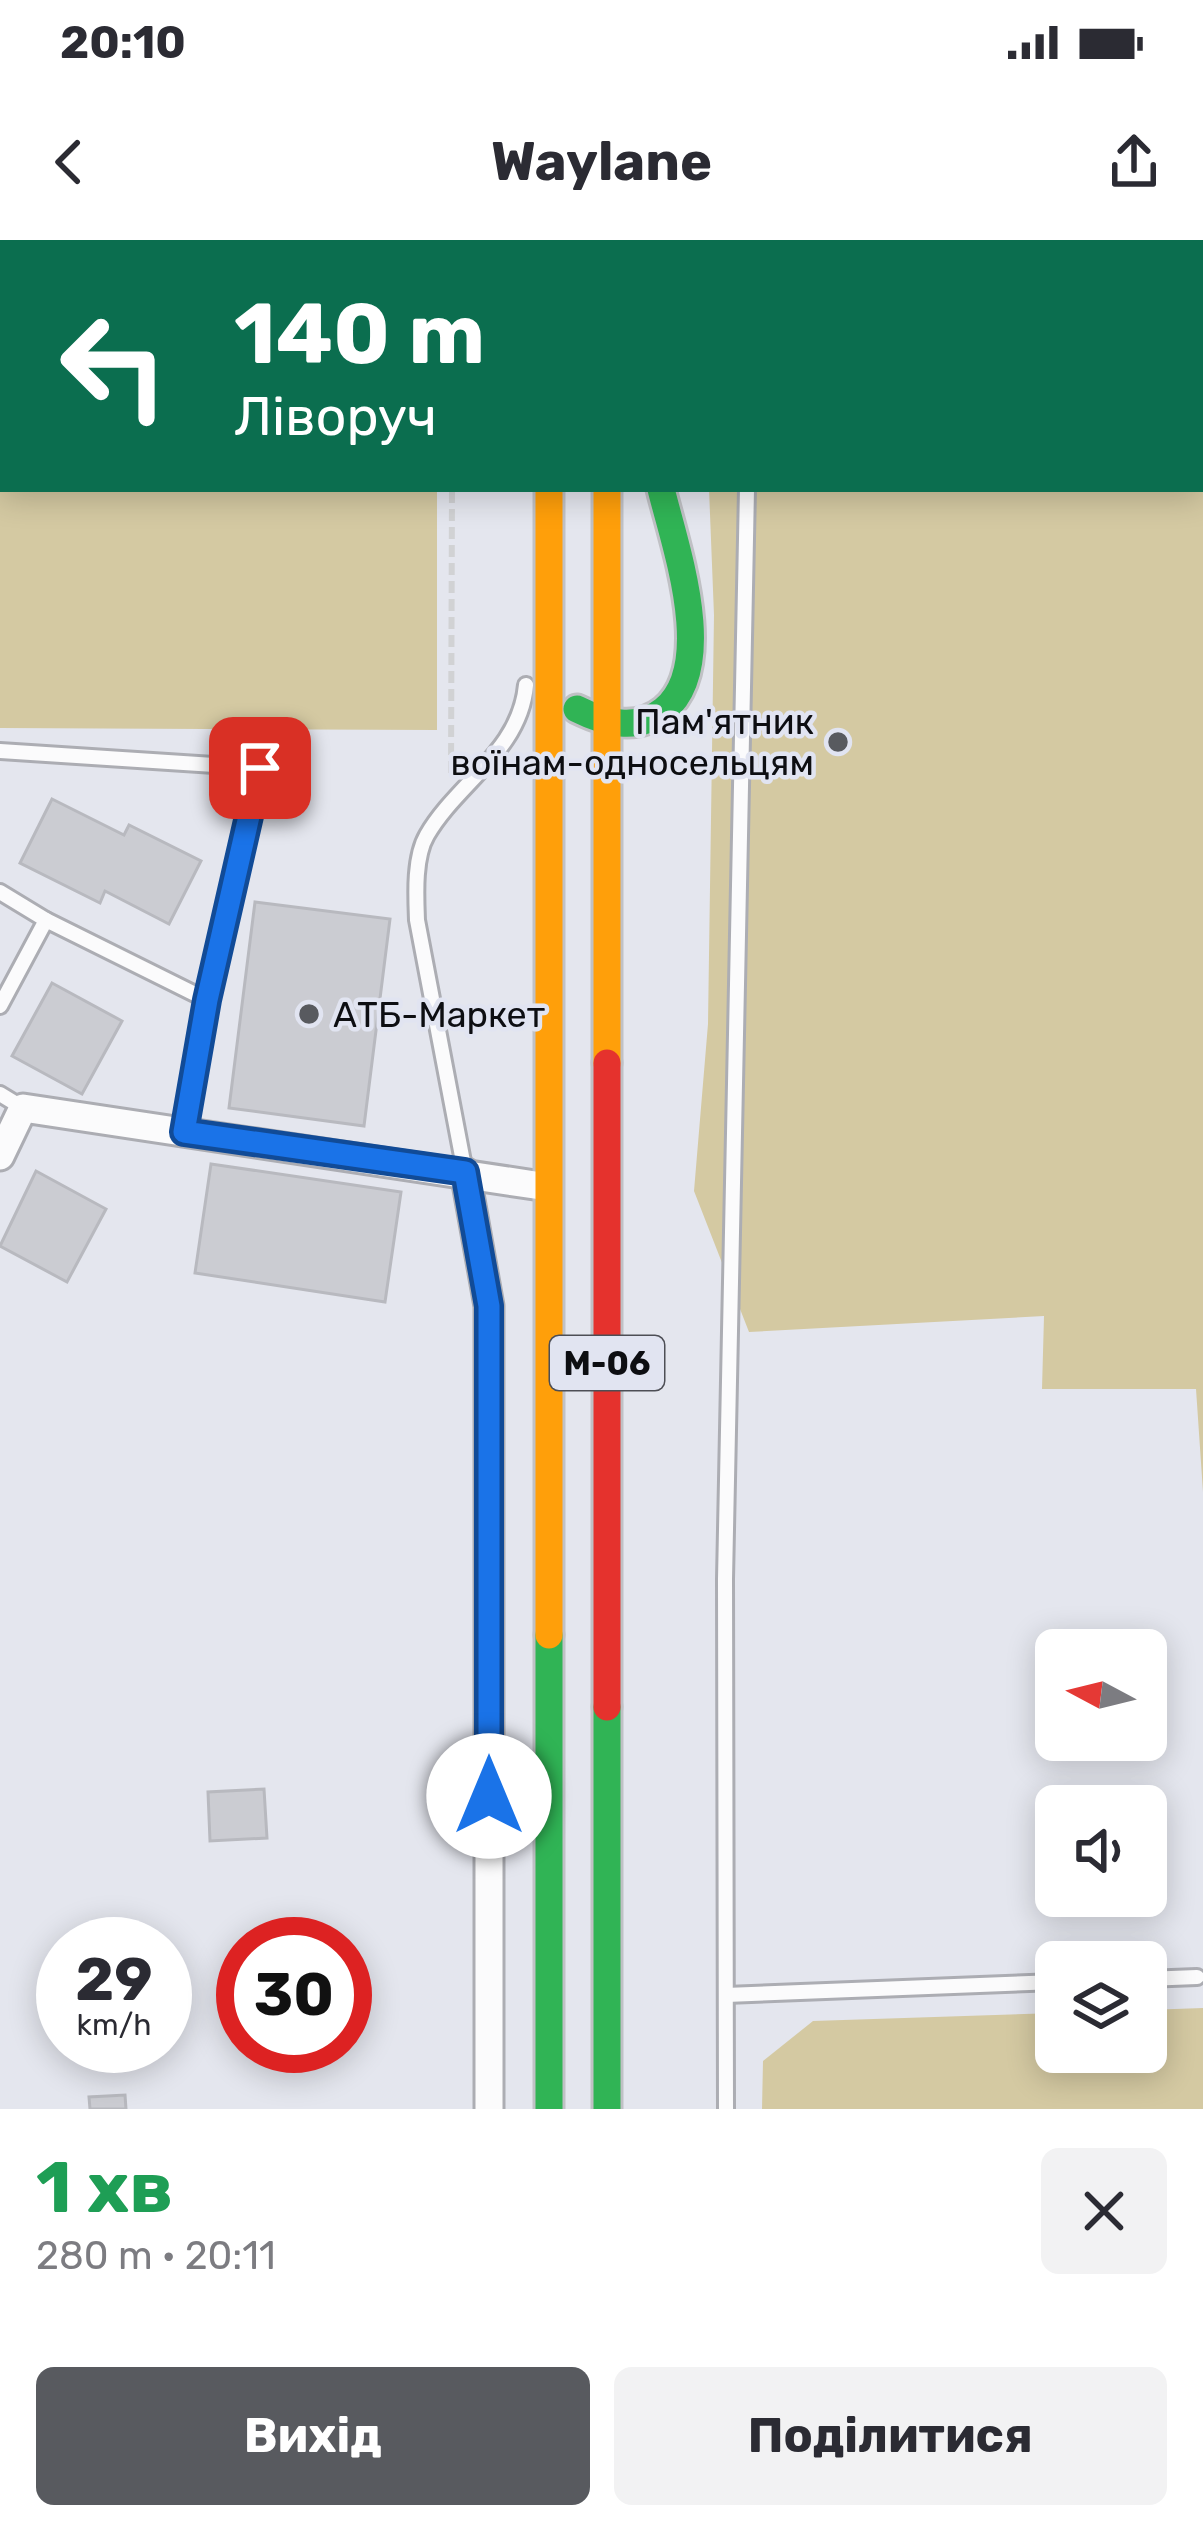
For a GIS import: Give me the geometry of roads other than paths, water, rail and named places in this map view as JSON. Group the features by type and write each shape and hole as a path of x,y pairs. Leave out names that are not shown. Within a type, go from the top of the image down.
{"highway":[{"name":"М-06","path":"546,492 540,635 548,1187 549,2109"},
{"name":"М-06","path":"607,492 607,2109"},
{"path":"540,635 560,688 576,709 608,725 633,726 669,710 689,682 691,629 662,492"}],"street":[{"path":"0,1156 12,1101 548,1187"},
{"path":"465,1172 489,1306 489,2109"}],"lane":[{"path":"726,2109 726,1555 747,492"},
{"path":"465,1172 417,920 425,837 509,734 525,695 527,672"},
{"path":"0,752 260,768 207,1000 184,1132"},
{"path":"0,892 207,1000"},
{"path":"0,1006 46,920"},
{"path":"1167,1977 1197,1976"},
{"path":"726,1995 1035,1983"}],"place":[{"name":"Пам'ятник воїнам-односельцям","path":"838,742"},
{"name":"АТБ-Маркет","path":"309,1014"}]}
